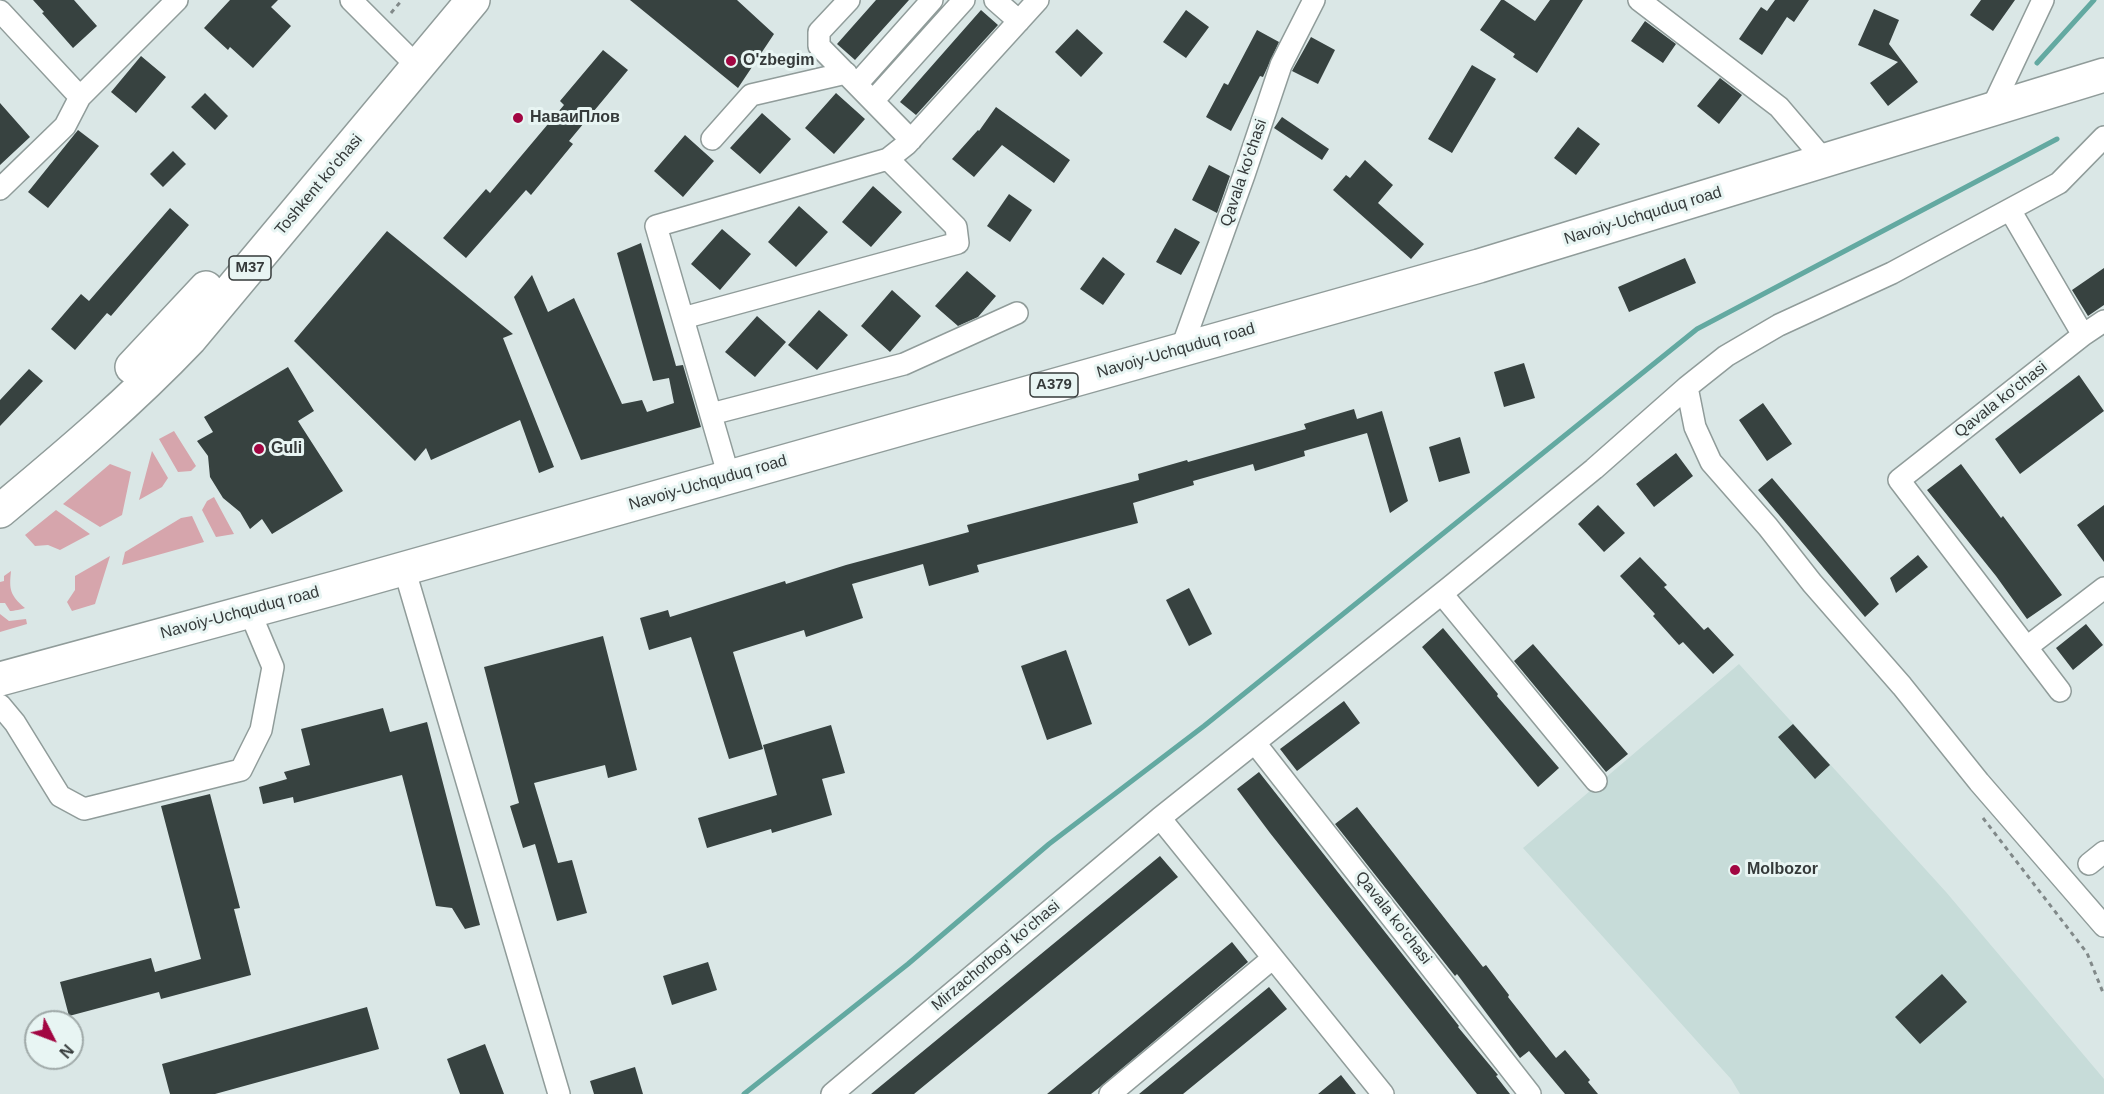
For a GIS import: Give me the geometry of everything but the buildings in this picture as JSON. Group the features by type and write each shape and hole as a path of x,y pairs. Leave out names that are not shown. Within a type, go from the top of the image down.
{"highway":[{"name":"Toshkent ko'chasi","path":"0,511 150,382 190,339 411,60 448,0"},
{"name":"Toshkent ko'chasi","path":"0,484 96,402 138,361 411,60 473,0"},
{"name":"Navoiy-Uchquduq road","path":"0,679 1479,266 1991,110 2102,79"}],"street":[{"path":"0,189 65,126 80,97 177,0"},
{"path":"351,0 411,60"},
{"path":"849,0 819,32 819,46 911,140"},
{"path":"712,139 751,95 851,79 932,0"},
{"path":"873,101 964,0"},
{"path":"995,0 1019,21"},
{"path":"729,477 656,226 888,159 911,140 1038,0"},
{"name":"Qavala ko'chasi","path":"1181,350 1281,65 1314,0"},
{"path":"1639,0 1779,107 1825,161"},
{"path":"1991,110 2043,0"},
{"path":"0,11 80,97"},
{"name":"Mirzachorbog' ko'chasi","path":"832,1094 1160,818 1442,594 1594,469 1687,387 1726,356 1779,325 1892,273 2059,183 2104,137"},
{"path":"683,318 958,243 956,227 888,159"},
{"path":"2010,210 2083,335"},
{"path":"711,414 904,364 1017,313"},
{"name":"Qavala ko'chasi","path":"2027,647 1899,480 2083,335 2104,321"},
{"path":"1687,387 1695,427 1711,462 1902,686 1986,790 2104,926"},
{"path":"404,568 559,1094"},
{"path":"2061,691 2027,647 2104,588"},
{"path":"1442,594 1596,781"},
{"path":"0,705 15,723 60,796 84,809 240,770 261,730 273,667 249,610"},
{"name":"Qavala ko'chasi","path":"1256,743 1530,1094"},
{"path":"1160,818 1383,1094"},
{"path":"1110,1094 1273,958"}],"path":[{"path":"1978,812 2087,953 2104,995"}],"shaded area":[{"path":"174,431 196,466 191,471 178,472 159,439"},
{"path":"152,451 168,478 162,487 139,500"},
{"path":"110,464 131,472 122,515 100,527 63,504"},
{"path":"214,497 234,534 216,537 202,510 207,501"},
{"path":"56,510 90,534 60,550 48,545 35,546 25,535"},
{"path":"192,516 204,542 122,565 125,552 181,518"},
{"path":"110,556 95,604 72,611 67,602 75,590 75,576"},
{"path":"11,571 12,592 25,608 10,611 5,603 0,603 0,582 4,581 4,576"},
{"path":"0,614 9,621 26,619 27,624 0,632"},
{"name":"Molbozor","path":"1739,664 1946,892 2104,1079 2104,1094 1740,1094 1731,1079 1523,848"}],"waterway":[{"path":"2037,63 2094,0"},
{"path":"744,1094 908,964 1049,844 1204,726 1697,329 2057,139"}],"place":[{"name":"O'zbegim","path":"731,61"},
{"name":"НаваиПлов","path":"518,118"},
{"name":"Guli","path":"259,449"},
{"name":"Molbozor","path":"1735,870"}]}
